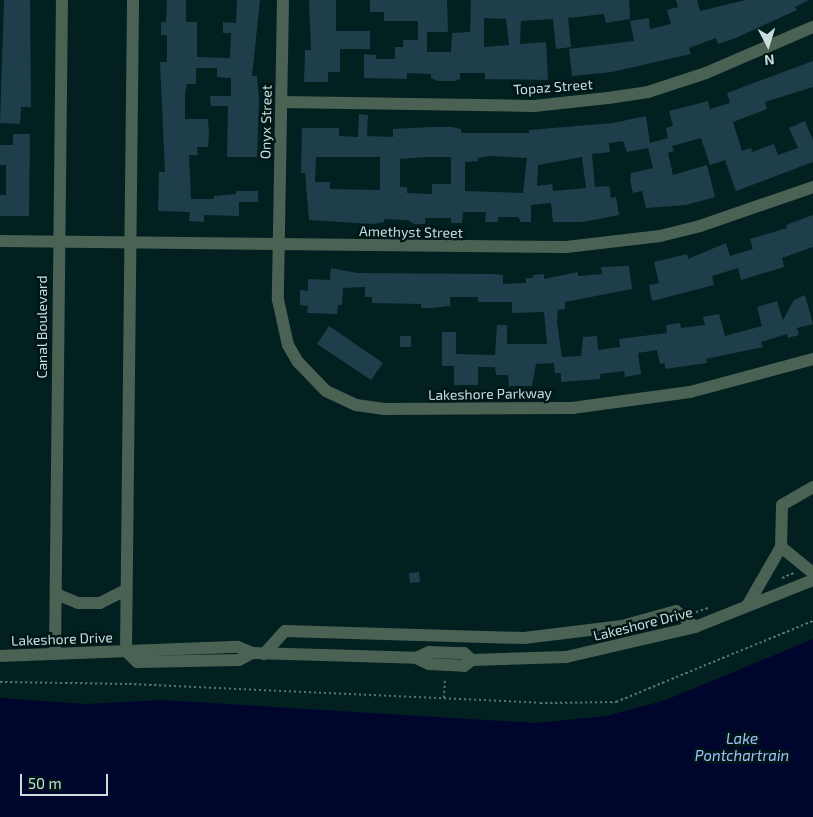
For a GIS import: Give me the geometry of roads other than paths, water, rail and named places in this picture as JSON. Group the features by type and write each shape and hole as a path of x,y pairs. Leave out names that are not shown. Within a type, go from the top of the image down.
{"street":[{"name":"Canal Boulevard","path":"55,654 62,0"},
{"path":"126,651 133,0"},
{"name":"Onyx Street","path":"279,245 283,0"},
{"name":"Topaz Street","path":"282,102 534,106 608,98 648,92 706,73 813,27"},
{"name":"Amethyst Street","path":"0,241 514,249 605,244 700,226 813,187"},
{"name":"Lakeshore Parkway","path":"279,245 278,300 288,345 310,377 326,391 356,405 410,410 572,408 690,392 813,359"},
{"path":"746,606 781,547 782,505 813,487"},
{"path":"781,547 813,573"},
{"name":"Lakeshore Drive","path":"0,656 238,647 258,653 416,658 429,652 464,653 472,660 566,657 695,626 813,580"},
{"path":"56,594 78,603 100,603 126,590"},
{"path":"258,653 284,632 524,638 604,629 676,611 695,626"}],"water":[{"name":"Lake Pontchartrain","path":"813,639 813,817 0,817 0,698 85,704 161,700 536,723 606,716 666,700"}]}
